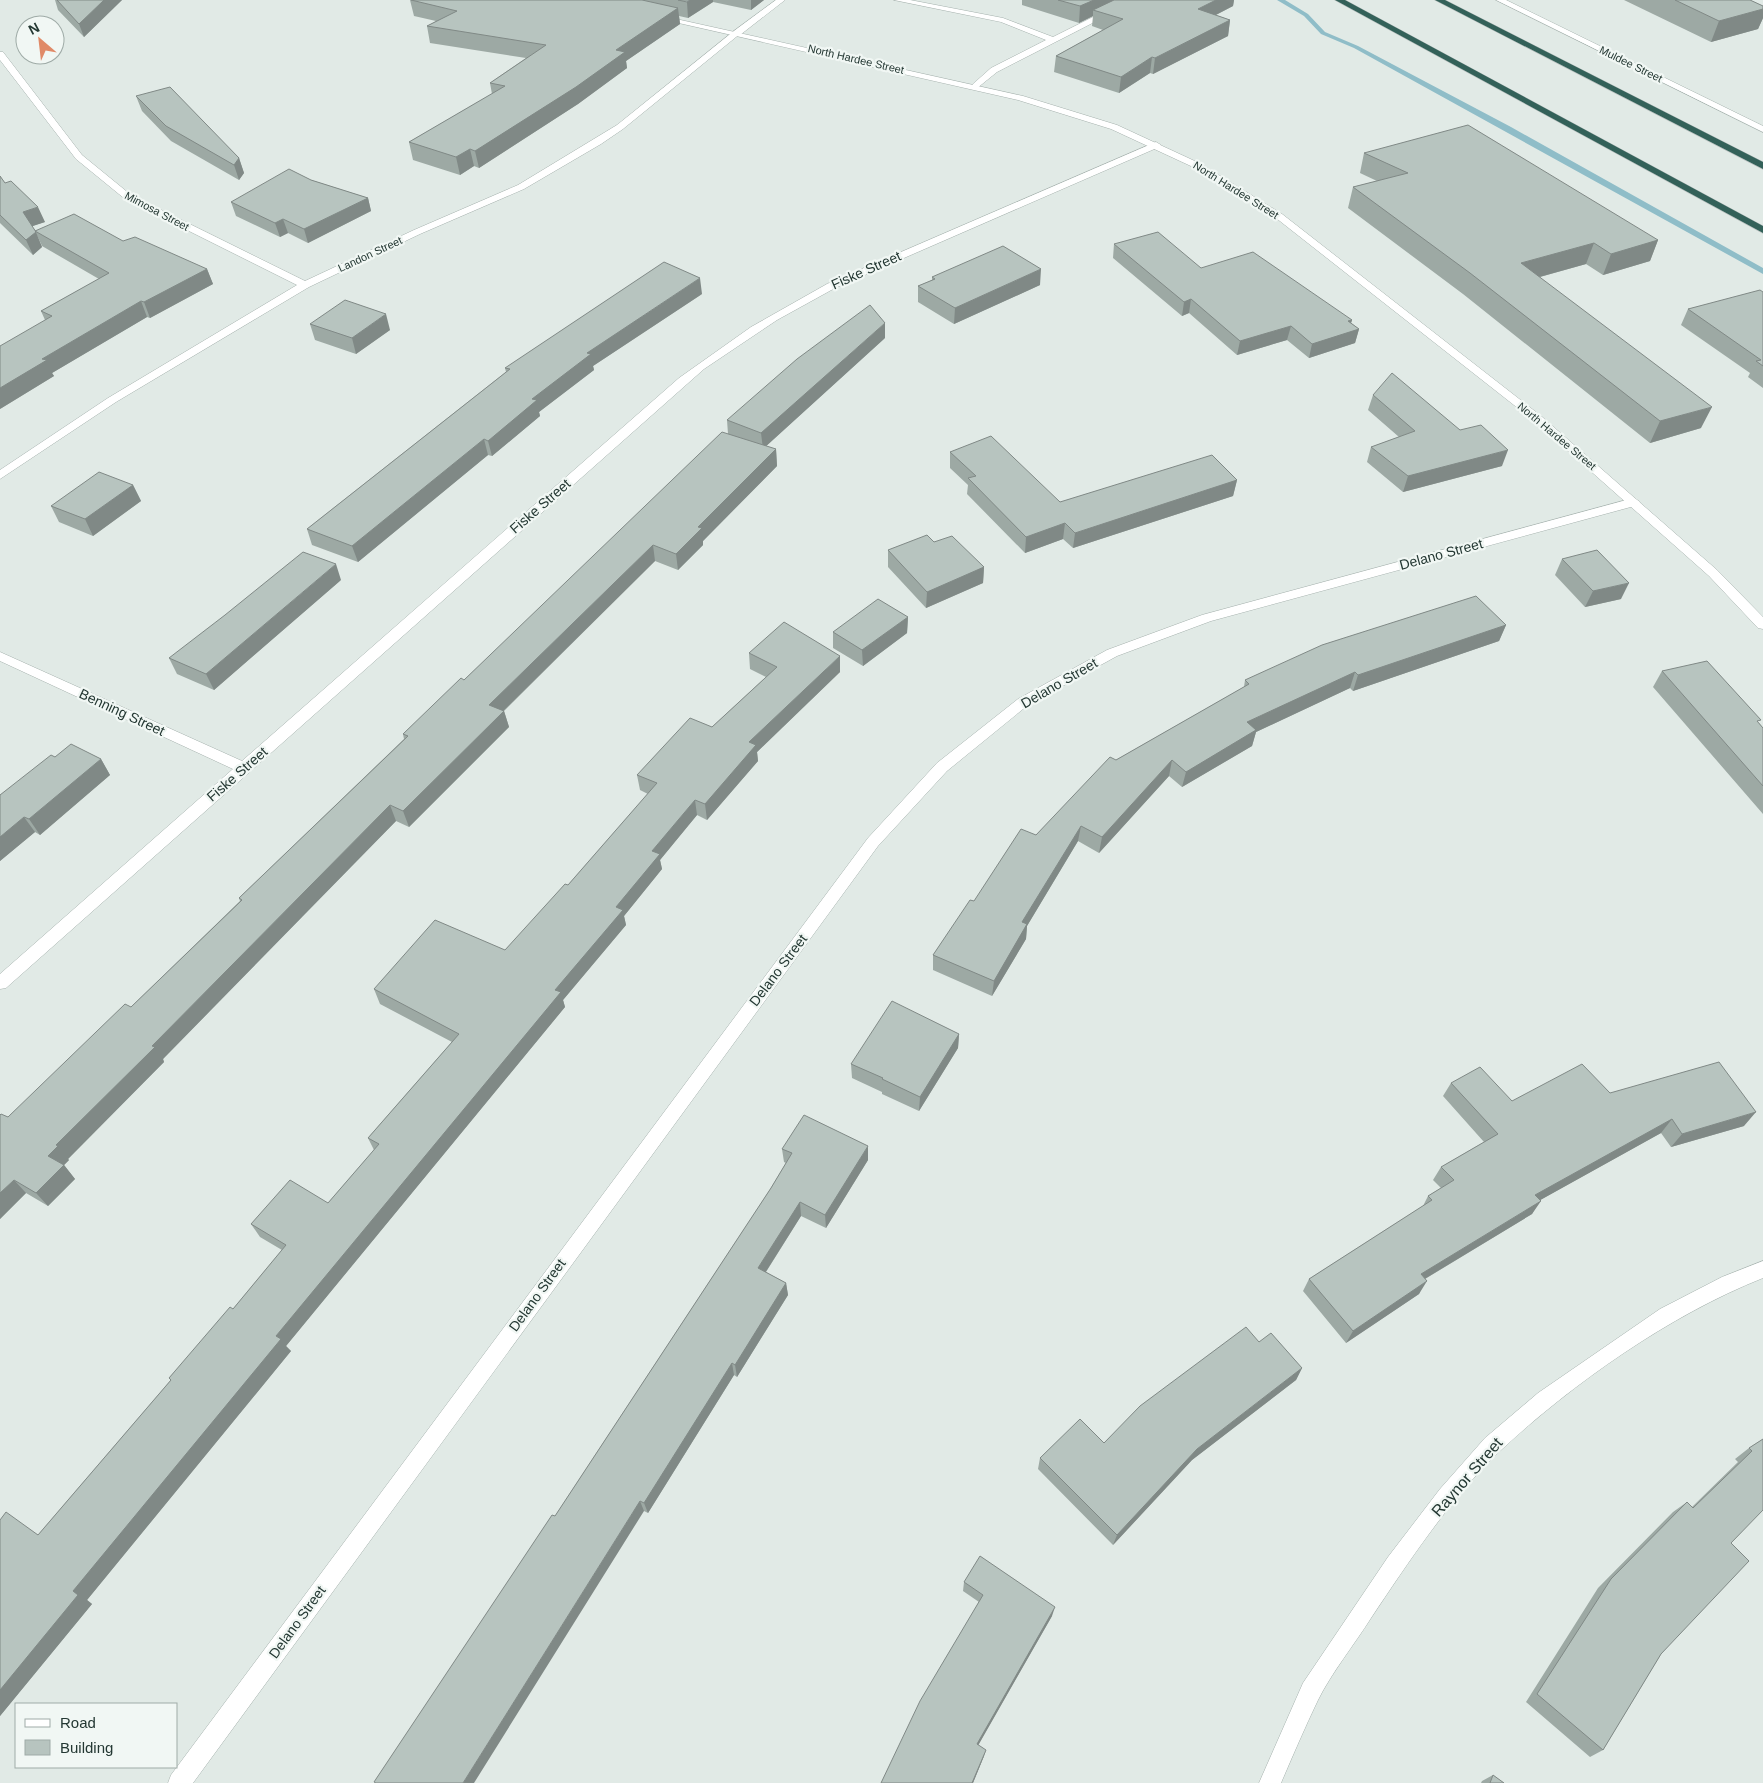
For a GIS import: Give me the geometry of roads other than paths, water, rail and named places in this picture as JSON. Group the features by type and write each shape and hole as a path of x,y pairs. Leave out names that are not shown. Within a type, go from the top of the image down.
{"highway":[{"path":"1339,0 1763,230"},
{"path":"1439,0 1763,166"}],"street":[{"name":"Landon Street","path":"0,475 112,400 305,285 400,240 513,191 581,152 620,127 781,0"},
{"path":"898,0 1003,20 1053,40"},
{"name":"Muldee Street","path":"1500,0 1761,127"},
{"path":"976,86 994,70 1120,8"},
{"name":"North Hardee Street","path":"651,14 976,86 1085,118 1156,145 1196,165 1259,202 1300,232 1537,418 1713,573 1763,625"},
{"name":"Mimosa Street","path":"0,54 79,157 104,179 128,197 305,285"},
{"name":"Fiske Street","path":"0,983 682,380 734,341 787,308 831,286 1156,145"},
{"name":"Delano Street","path":"179,1783 873,842 942,767 1023,702 1112,652 1207,618 1634,502"},
{"name":"Benning Street","path":"0,656 244,768"},
{"name":"Raynor Street","path":"1270,1783 1311,1691 1395,1564 1447,1496 1492,1445 1545,1400 1608,1354 1667,1315 1728,1283 1763,1269"}],"waterway":[{"path":"1280,0 1306,15 1323,33 1356,47 1508,129 1763,271"}]}
